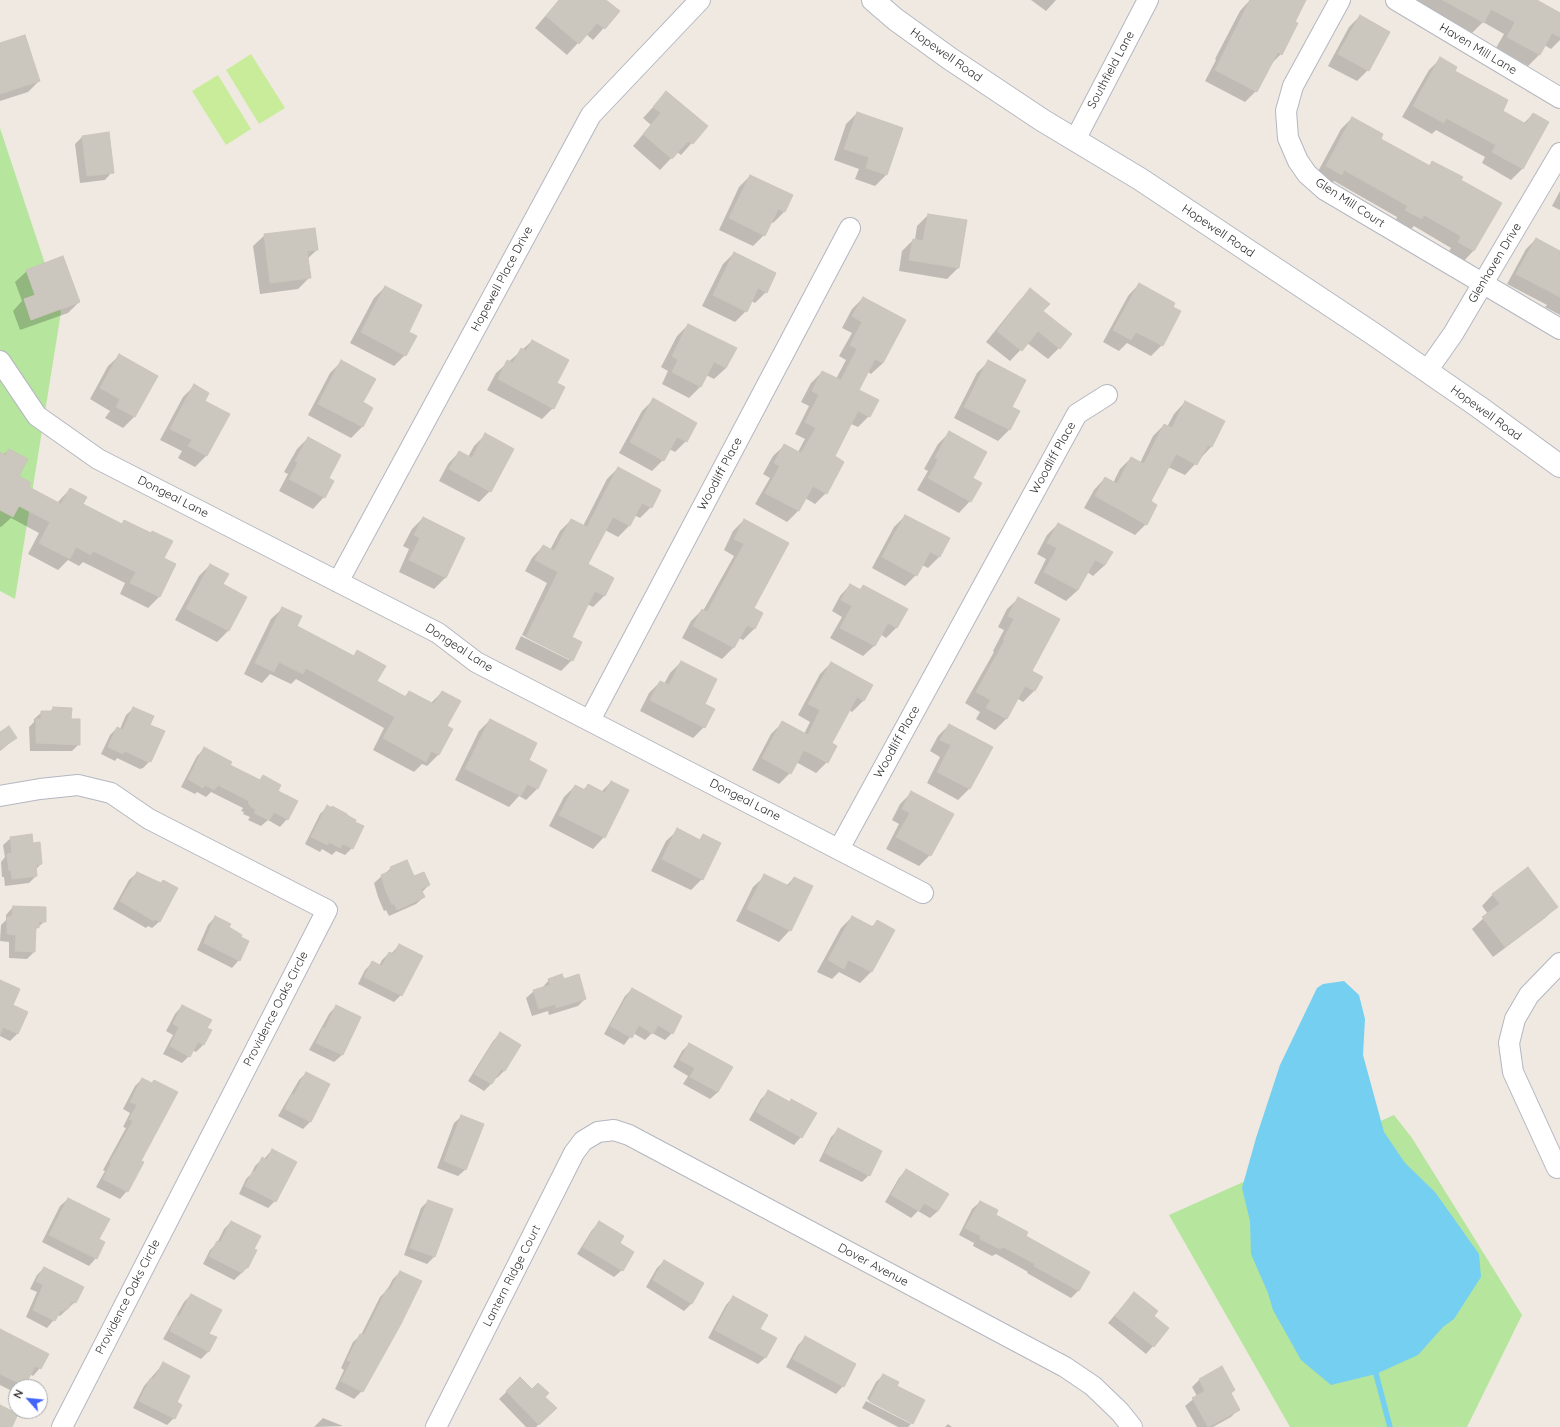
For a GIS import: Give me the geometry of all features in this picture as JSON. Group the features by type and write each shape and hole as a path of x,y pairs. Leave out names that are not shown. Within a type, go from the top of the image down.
{"street":[{"name":"Hopewell Place Drive","path":"338,582 591,115 700,0"},
{"name":"Hopewell Road","path":"873,0 895,19 949,58 1042,120 1140,179 1372,333 1479,407 1560,466"},
{"name":"Southfield Lane","path":"1075,140 1148,0"},
{"name":"Glen Mill Court","path":"1340,0 1293,86 1286,111 1288,138 1298,161 1307,174 1325,190 1560,329"},
{"name":"Haven Mill Lane","path":"1396,0 1560,98"},
{"name":"Glenhaven Drive","path":"1427,371 1452,334 1560,153"},
{"name":"Woodliff Place","path":"590,720 850,228"},
{"name":"Dongeal Lane","path":"0,361 37,416 98,459 438,633 476,662 923,893"},
{"name":"Woodliff Place","path":"839,849 1077,414 1107,395"},
{"name":"Providence Oaks Circle","path":"0,796 40,789 78,785 111,793 149,819 327,910 62,1427"},
{"path":"1557,1168 1513,1072 1509,1043 1515,1019 1529,995 1560,963"},
{"name":"Dover Avenue","path":"598,1132 614,1130 629,1135 1065,1367 1093,1386 1120,1412 1132,1427"},
{"name":"Lantern Ridge Court","path":"436,1427 574,1153 583,1141 598,1132"}],"green space":[{"path":"251,54 285,108 259,124 226,70"},
{"path":"218,75 251,129 226,145 192,91"},
{"path":"0,128 61,312 15,599 0,591"},
{"path":"1394,1115 1412,1138 1522,1315 1467,1427 1290,1427 1169,1215"}],"water":[{"path":"1344,981 1359,995 1365,1019 1363,1055 1384,1132 1405,1163 1435,1192 1479,1254 1481,1277 1454,1319 1443,1327 1418,1355 1376,1374 1331,1385 1301,1360 1273,1310 1268,1293 1251,1254 1250,1221 1242,1188 1256,1138 1280,1065 1317,988 1323,984"}],"building":[{"path":"559,0 606,0 620,11 605,29 597,23 579,44 546,16"},
{"path":"1250,0 1306,0 1295,22 1298,23 1282,55 1278,52 1257,92 1215,70"},
{"path":"1443,0 1537,0 1560,13 1560,37 1552,33 1540,55 1507,37 1515,22 1491,9 1484,23"},
{"path":"1360,15 1390,32 1369,71 1338,54"},
{"path":"25,35 40,81 0,94 0,43"},
{"path":"1440,57 1457,67 1455,71 1508,100 1503,111 1526,124 1533,113 1549,122 1523,169 1492,152 1496,145 1446,118 1444,123 1413,106"},
{"path":"666,91 708,126 693,144 688,141 672,159 643,134 661,113 653,107"},
{"path":"857,112 903,128 887,175 866,168 869,157 844,149"},
{"path":"1352,117 1383,134 1381,139 1430,166 1432,161 1463,177 1461,180 1502,203 1474,251 1458,242 1461,236 1424,215 1422,219 1405,210 1408,206 1344,170 1342,175 1326,166"},
{"path":"109,132 114,173 87,176 82,136"},
{"path":"750,175 793,195 785,212 778,209 765,236 729,218"},
{"path":"928,214 967,220 959,268 909,260 913,239 923,241"},
{"path":"315,228 318,250 307,251 311,278 270,283 264,234"},
{"path":"1536,238 1560,251 1560,297 1516,274"},
{"path":"734,252 776,273 767,293 758,288 747,312 713,295"},
{"path":"63,256 80,302 31,320 24,299 35,295 26,270"},
{"path":"1139,283 1175,303 1173,307 1181,311 1163,346 1136,332 1131,340 1113,330"},
{"path":"385,286 422,305 409,332 417,336 406,356 361,332"},
{"path":"1030,288 1050,304 1043,311 1072,334 1060,349 1038,331 1022,351 997,331"},
{"path":"863,297 906,320 883,363 875,359 859,390 879,400 870,417 858,411 835,456 844,462 827,494 813,486 799,511 765,493 780,466 774,463 784,444 801,453 816,428 805,422 819,395 812,391 822,371 841,380 857,349 850,345 862,322 852,316"},
{"path":"688,324 737,348 726,368 714,362 701,387 672,372 678,360 672,356"},
{"path":"532,340 569,360 557,383 565,387 554,409 498,379 507,360 513,363 521,348 526,351"},
{"path":"119,354 158,376 135,417 116,407 120,399 100,388"},
{"path":"341,360 376,379 363,402 373,408 363,427 318,404"},
{"path":"988,360 1026,380 1012,407 1020,411 1010,430 964,407"},
{"path":"194,384 209,393 205,401 230,414 207,456 188,446 192,440 170,429"},
{"path":"653,398 697,423 687,442 677,437 664,461 630,442"},
{"path":"1185,401 1225,421 1212,447 1208,445 1197,465 1176,454 1151,501 1157,505 1147,525 1095,496 1105,477 1117,484 1131,457 1144,464 1164,424 1172,428"},
{"path":"949,431 987,452 973,478 982,483 971,502 928,478 938,460 935,458"},
{"path":"485,433 514,449 491,492 449,469 459,451 472,458"},
{"path":"308,437 341,455 329,478 334,481 325,498 289,479 298,463 295,461"},
{"path":"9,449 28,459 19,476 31,483 29,487 61,504 70,488 87,497 83,504 122,524 124,520 151,533 152,531 173,541 164,558 176,564 160,597 130,583 136,572 93,551 91,555 76,547 70,559 39,543 50,522 19,506 13,517 0,510 0,452 5,455"},
{"path":"618,467 661,490 652,508 642,503 630,526 613,517 588,564 614,578 605,596 595,591 572,637 582,642 573,661 526,637 558,572 535,560 543,545 554,551 571,519 587,527"},
{"path":"905,515 950,538 940,557 930,552 917,576 882,557"},
{"path":"423,517 465,538 446,578 409,560 420,538 414,535"},
{"path":"744,519 789,543 754,608 763,613 755,629 747,625 734,648 693,626 702,609 707,612 744,544 734,539"},
{"path":"1058,523 1113,552 1105,565 1095,560 1078,590 1044,572 1057,548 1047,543"},
{"path":"210,564 229,574 223,584 247,597 229,631 186,609"},
{"path":"850,584 861,590 863,585 908,609 897,628 888,623 875,646 840,628 852,606 841,600"},
{"path":"1018,597 1060,619 1032,671 1043,677 1035,691 1025,686 1007,719 986,708 991,700 976,692 1005,640 1003,640 1014,619 1008,616"},
{"path":"282,607 302,616 297,626 354,656 357,650 386,666 377,681 406,697 409,691 434,704 442,691 461,701 447,726 453,729 439,755 431,751 426,762 383,738 395,717 306,668 303,674 279,662 274,672 255,663"},
{"path":"681,661 717,679 705,704 715,709 705,728 650,700 660,681 669,685"},
{"path":"831,662 873,685 864,701 857,697 832,743 837,746 828,763 804,750 791,774 762,758 782,721 808,735 820,710 808,704"},
{"path":"53,707 72,708 71,719 80,719 80,745 36,743 36,719 41,719 41,711 53,711"},
{"path":"133,707 154,716 150,725 165,731 151,762 125,751 123,754 108,747 117,727 123,730"},
{"path":"490,719 537,743 529,760 547,770 538,789 527,784 521,796 465,769"},
{"path":"949,724 993,747 970,789 937,772 951,745 940,740"},
{"path":"9,726 17,738 0,749 0,732"},
{"path":"204,747 232,762 230,765 260,780 263,775 281,785 278,791 298,801 288,820 274,812 268,820 254,813 256,810 250,806 248,803 249,801 218,785 214,790 205,785 203,788 188,779"},
{"path":"611,781 629,790 605,838 559,815 575,785 585,790 588,784 605,793"},
{"path":"911,791 954,814 931,856 896,837 910,813 902,809"},
{"path":"327,805 347,814 356,820 355,822 364,826 353,849 343,844 340,848 329,842 328,845 311,837"},
{"path":"677,828 700,840 703,834 721,843 703,880 662,859"},
{"path":"32,834 33,843 40,842 42,864 36,865 37,876 12,879 11,870 9,871 7,854 12,853 10,837"},
{"path":"407,860 414,876 424,872 430,885 421,889 425,897 397,910 394,903 392,905 381,875 392,870 390,867"},
{"path":"1528,867 1558,907 1505,947 1482,917 1500,904 1492,894"},
{"path":"137,872 161,883 163,880 178,888 160,922 155,919 154,921 120,901"},
{"path":"764,874 789,886 794,877 813,886 791,931 747,909"},
{"path":"13,906 46,907 46,922 39,922 39,928 36,927 35,952 15,951 16,935 7,934 7,917 12,916"},
{"path":"215,916 231,924 229,927 242,935 241,937 249,941 240,961 204,943"},
{"path":"852,916 873,927 877,920 895,930 872,972 848,960 844,969 828,960"},
{"path":"399,944 423,956 402,996 364,977 372,961 382,966 389,952 394,954"},
{"path":"562,974 564,979 579,974 586,999 556,1008 555,1004 539,1009 533,990 550,985 548,979"},
{"path":"0,980 20,989 13,1005 28,1012 18,1034 3,1027 0,1035"},
{"path":"632,988 682,1016 673,1034 658,1025 653,1034 639,1025 632,1038 610,1026"},
{"path":"182,1005 212,1020 207,1028 212,1030 204,1045 198,1042 190,1057 170,1046 179,1027 173,1024"},
{"path":"336,1005 361,1017 343,1055 316,1043 323,1028 325,1029"},
{"path":"500,1032 521,1045 505,1071 501,1069 492,1084 474,1074"},
{"path":"689,1043 733,1067 718,1092 690,1077 695,1068 680,1060"},
{"path":"306,1072 330,1084 311,1122 285,1109 292,1094 294,1095"},
{"path":"142,1078 152,1083 154,1080 178,1092 141,1161 144,1162 128,1192 103,1179 111,1163 110,1162 133,1121 129,1119 137,1105 130,1102"},
{"path":"768,1090 790,1102 791,1099 817,1113 802,1138 756,1112"},
{"path":"461,1115 484,1124 466,1170 444,1161"},
{"path":"838,1128 882,1151 870,1176 825,1153"},
{"path":"272,1149 297,1162 276,1202 245,1186 253,1171 255,1172 262,1157 267,1160"},
{"path":"906,1169 949,1194 938,1211 924,1203 919,1211 891,1195"},
{"path":"68,1198 110,1219 99,1239 105,1242 97,1259 49,1235"},
{"path":"428,1200 453,1209 435,1257 410,1248"},
{"path":"980,1201 998,1210 996,1215 1028,1232 1026,1236 1090,1272 1079,1291 1034,1266 1035,1264 1003,1247 1000,1249 980,1239 981,1236 965,1228"},
{"path":"231,1221 261,1236 254,1249 257,1250 248,1268 246,1267 242,1273 209,1256 217,1241 220,1243"},
{"path":"599,1221 624,1236 620,1243 634,1252 623,1271 583,1247"},
{"path":"664,1260 704,1283 692,1304 653,1280"},
{"path":"44,1267 84,1287 76,1303 72,1301 68,1309 65,1308 64,1311 61,1310 55,1321 33,1310 43,1285 36,1281"},
{"path":"400,1271 422,1281 401,1324 363,1392 341,1381 351,1362 347,1360 360,1334 364,1335 387,1289 390,1290"},
{"path":"1134,1292 1158,1311 1154,1316 1169,1328 1154,1347 1115,1316"},
{"path":"191,1294 222,1310 209,1334 217,1337 209,1352 170,1331 177,1316 179,1317"},
{"path":"733,1296 768,1315 760,1329 777,1338 766,1358 715,1330"},
{"path":"0,1329 49,1354 41,1369 35,1366 28,1379 10,1379 0,1374"},
{"path":"805,1336 856,1364 844,1387 793,1359"},
{"path":"163,1362 190,1376 177,1402 182,1405 175,1419 139,1401 150,1379 154,1379"},
{"path":"1222,1366 1235,1390 1231,1393 1240,1410 1208,1427 1192,1398 1205,1391 1199,1379"},
{"path":"883,1374 899,1382 897,1386 925,1400 913,1424 869,1401"},
{"path":"520,1377 532,1389 538,1383 549,1393 545,1397 557,1408 539,1425 506,1391"},
{"path":"0,1405 8,1409 8,1419 16,1419 12,1427 0,1427"}],"waterway":[{"path":"1376,1374 1390,1427"}]}
